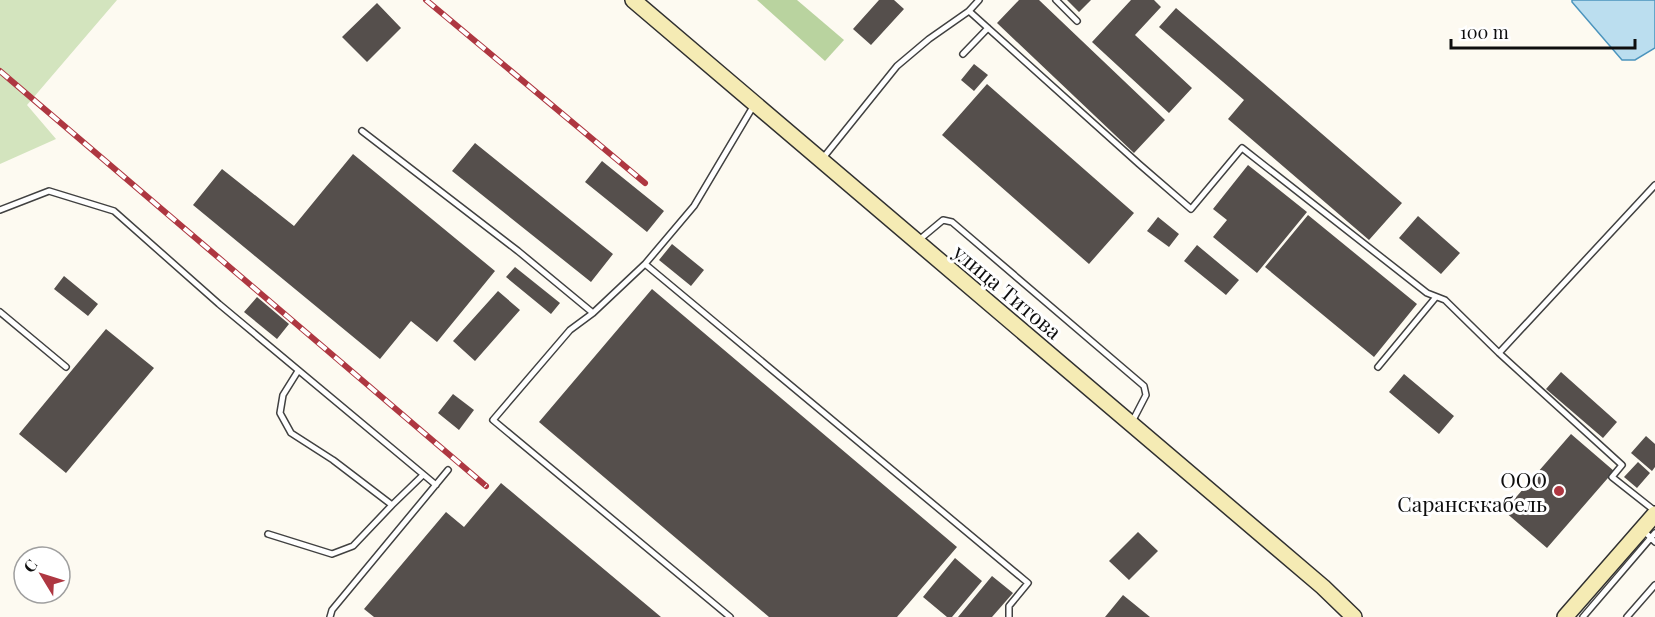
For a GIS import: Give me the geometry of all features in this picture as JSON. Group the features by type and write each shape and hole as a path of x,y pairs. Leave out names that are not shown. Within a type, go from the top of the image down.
{"main road":[{"name":"улица Титова","path":"633,0 1323,587 1354,617"},
{"path":"1565,617 1651,536 1655,512"}],"lane":[{"path":"821,160 897,66 929,39 969,11 979,0"},
{"path":"1056,0 1077,21"},
{"path":"969,11 1191,208 1242,148 1427,293 1445,300 1499,353 1622,465 1612,477 1655,512"},
{"path":"963,54 988,28"},
{"path":"730,617 493,420 570,330 593,313 645,264 694,206 755,103"},
{"path":"362,130 518,251 593,313"},
{"path":"1499,353 1655,185"},
{"path":"0,210 49,190 114,210 219,304 436,485"},
{"path":"918,241 943,220 952,222 1144,386 1146,395 1132,424"},
{"path":"645,264 1028,583 1009,606 1009,617"},
{"path":"1378,367 1436,297"},
{"path":"0,312 66,368"},
{"path":"298,370 283,395 280,413 291,433 333,460 392,505"},
{"path":"330,617 332,610 448,470"},
{"path":"268,534 332,554 353,546 423,475"},
{"path":"1583,617 1651,536"},
{"path":"1627,617 1655,585"}],"green space":[{"path":"0,0 117,0 27,105 56,139 0,164"},
{"path":"757,0 797,0 844,40 825,61"}],"water":[{"path":"1572,0 1655,0 1655,48 1635,60 1622,60"}],"building":[{"path":"879,0 894,0 904,9 871,45 853,29"},
{"path":"1019,0 1039,0 1165,120 1134,153 997,23"},
{"path":"1067,0 1091,0 1079,12"},
{"path":"1131,0 1154,0 1161,7 1135,35 1192,88 1169,113 1092,42"},
{"path":"377,3 401,28 367,62 342,37"},
{"path":"1176,8 1402,203 1369,240 1228,119 1244,100 1159,27"},
{"path":"974,64 988,75 974,91 961,80"},
{"path":"987,84 1134,213 1089,264 942,135"},
{"path":"475,143 613,254 591,282 452,171"},
{"path":"353,154 495,271 437,342 411,321 380,359 193,205 222,169 294,226"},
{"path":"602,161 664,211 647,232 585,182"},
{"path":"1248,165 1307,212 1257,273 1213,237 1227,220 1213,209"},
{"path":"1308,215 1417,304 1374,357 1265,267"},
{"path":"1418,216 1460,253 1441,274 1399,238"},
{"path":"1158,217 1179,234 1169,247 1147,231"},
{"path":"672,244 704,270 691,286 659,260"},
{"path":"1197,245 1239,280 1226,295 1184,261"},
{"path":"515,267 560,303 551,314 506,277"},
{"path":"64,276 98,304 88,316 54,289"},
{"path":"652,289 957,547 897,617 769,617 539,422"},
{"path":"498,291 520,310 475,361 453,341"},
{"path":"257,297 289,324 277,339 244,312"},
{"path":"106,329 154,368 66,473 19,434"},
{"path":"1561,372 1617,422 1603,438 1546,389"},
{"path":"1404,374 1454,416 1439,434 1389,392"},
{"path":"453,394 474,410 459,430 438,413"},
{"name":"ООО Сарансккабель","path":"1571,434 1614,471 1547,548 1504,511"},
{"path":"1646,436 1655,444 1655,467 1652,471 1631,453"},
{"path":"1638,462 1650,473 1637,488 1624,477"},
{"path":"501,483 661,617 374,617 364,609 446,512 464,527"},
{"path":"1138,532 1158,551 1129,580 1109,561"},
{"path":"955,558 982,581 952,617 947,617 923,597"},
{"path":"992,576 1013,593 992,617 958,617"},
{"path":"1123,595 1150,617 1105,617"}],"railway":[{"path":"426,0 645,183"},
{"path":"0,71 486,486"}],"place":[{"name":"ООО Сарансккабель","path":"1559,491"}]}
